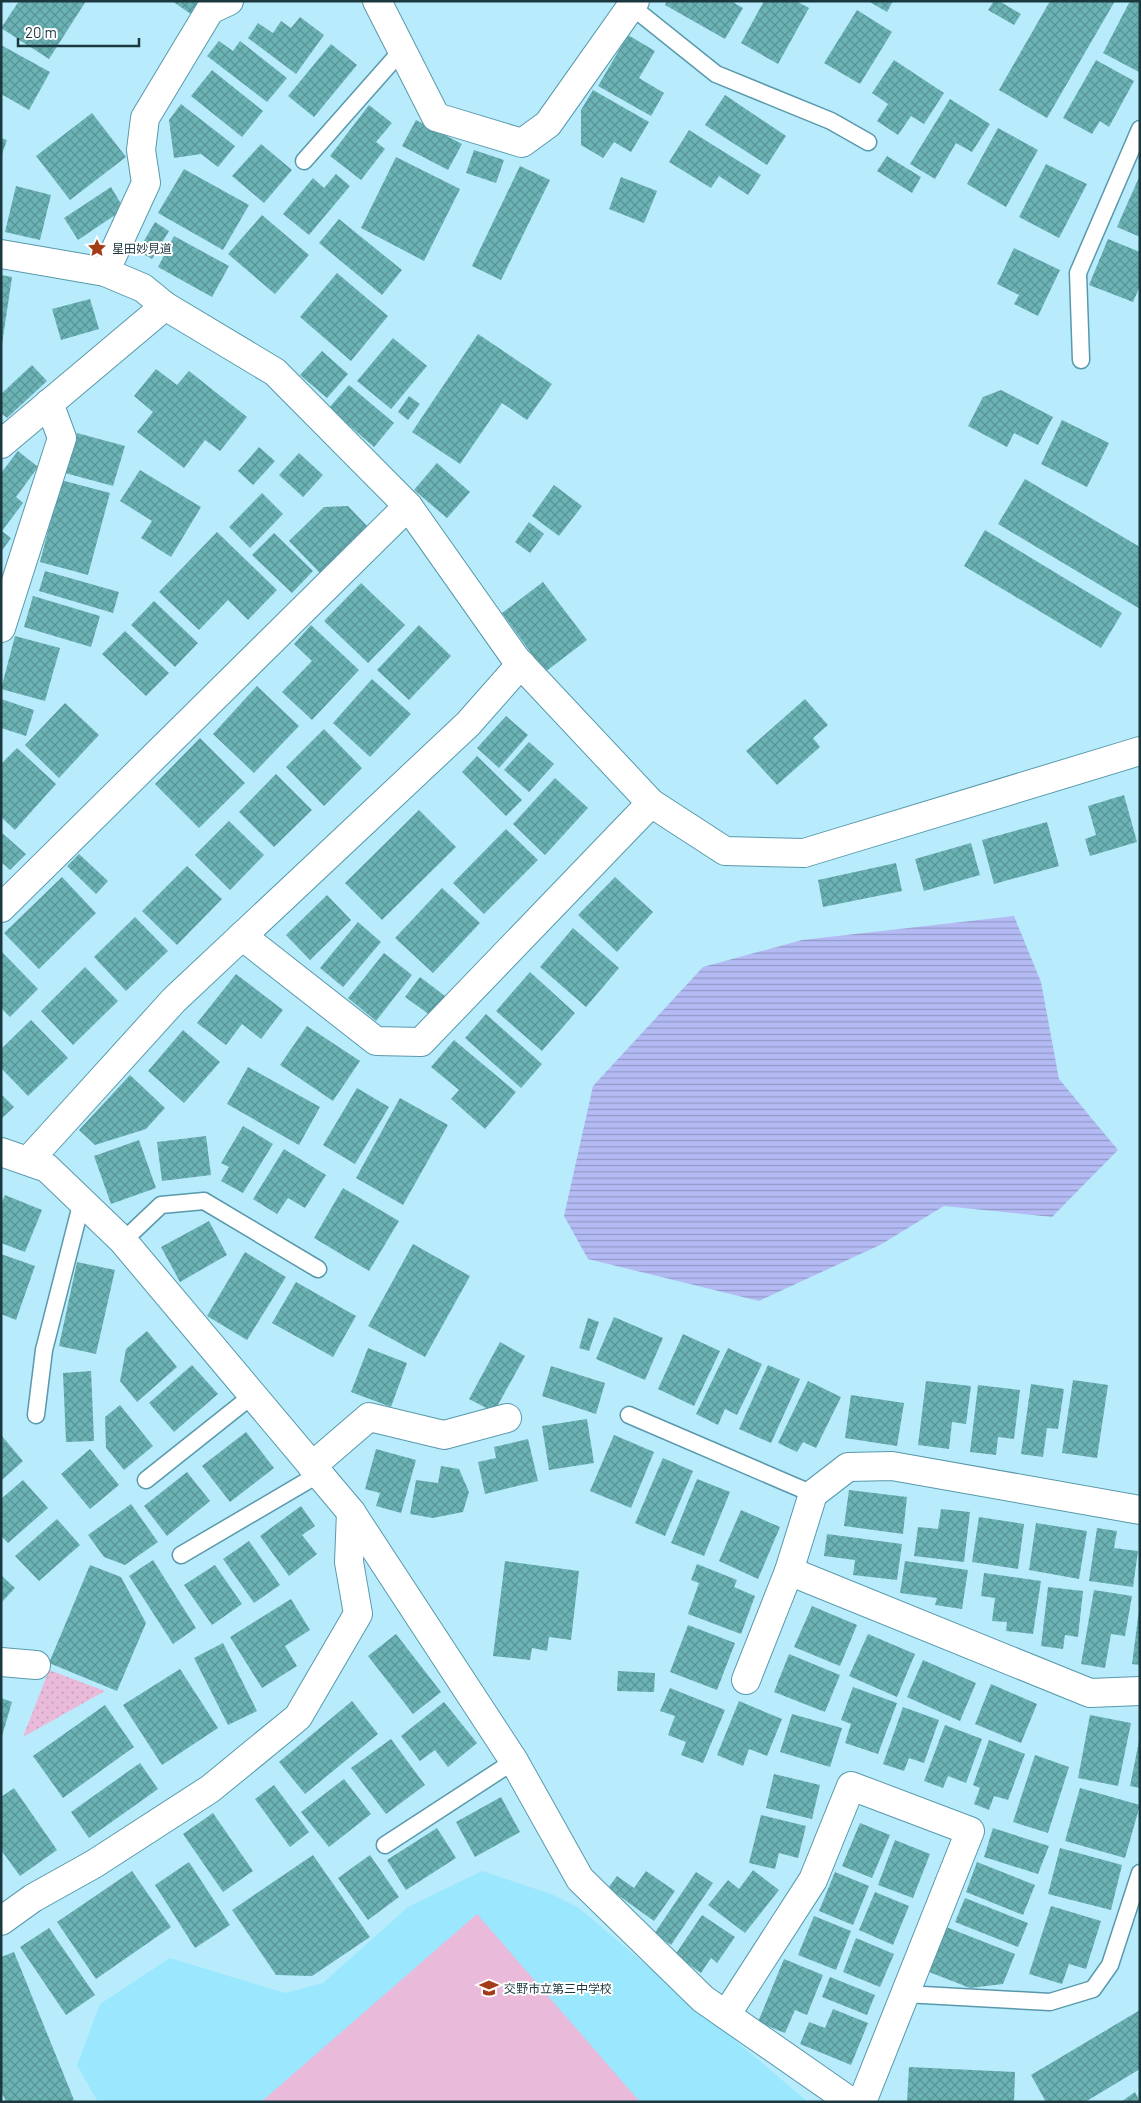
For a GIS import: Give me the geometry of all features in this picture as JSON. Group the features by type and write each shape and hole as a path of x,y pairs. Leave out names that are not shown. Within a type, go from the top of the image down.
{"street":[{"path":"105,272 146,183 141,150 145,118 210,10 229,1"},
{"path":"377,1 436,116 522,143 548,124 633,4"},
{"path":"1,254 105,272 143,288 165,306 275,372 408,506 521,664 651,803 725,851 804,853 1140,751"},
{"path":"1,444 165,306"},
{"path":"1,628 62,438 49,403"},
{"path":"1,908 408,506"},
{"path":"28,1161 174,1000 468,724 521,664"},
{"path":"242,936 376,1041 421,1042 651,803"},
{"path":"1,1152 47,1168 123,1242 351,1512 514,1761 580,1879 703,1999 851,2102"},
{"path":"315,1470 369,1417 444,1436 508,1418"},
{"path":"746,1680 789,1571 813,1494 848,1467 892,1466 1140,1510"},
{"path":"1,1921 34,1898 94,1864 210,1789 298,1717 358,1614 349,1562 351,1512"},
{"path":"789,1571 1090,1693 1140,1691"},
{"path":"1,1662 36,1665"},
{"path":"726,2015 813,1880 850,1786 970,1831 862,2102"}],"lane":[{"path":"633,4 716,74 831,122 868,142"},
{"path":"304,161 402,50"},
{"path":"1082,360 1078,273 1140,129"},
{"path":"36,1415 44,1350 82,1201"},
{"path":"123,1242 161,1206 204,1201 318,1269"},
{"path":"146,1480 253,1395"},
{"path":"629,1415 813,1494"},
{"path":"181,1555 315,1470"},
{"path":"385,1845 514,1761"},
{"path":"905,1994 1050,2002 1094,1989 1110,1965 1140,1873"}],"shaded area":[{"path":"1014,916 1041,982 1059,1079 1118,1150 1052,1217 944,1206 880,1245 759,1301 588,1259 564,1216 593,1086 703,967 802,940"},
{"path":"49,1670 105,1691 23,1737"},
{"name":"交野市立第三中学校","path":"482,1871 551,1894 579,1908 808,2102 98,2102 77,2065 100,2004 170,1958 285,1993 323,1983 408,1907"},
{"path":"477,1914 640,2102 261,2102"}],"building":[{"path":"19,1 86,1 49,59 1,28"},
{"path":"172,1 210,1 198,19"},
{"path":"667,1 731,1 743,8 725,39 665,5"},
{"path":"764,1 796,1 809,8 778,64 741,43"},
{"path":"868,1 893,1 887,12"},
{"path":"994,1 999,1 1021,14 1014,25 988,10"},
{"path":"1050,1 1115,1 1047,118 999,90"},
{"path":"1130,1 1140,1 1139,72 1103,53"},
{"path":"857,10 892,32 860,84 824,63"},
{"path":"300,17 324,35 296,74 248,38 258,23 273,33 281,21 291,28"},
{"path":"628,35 655,51 639,78 664,93 651,116 598,86"},
{"path":"219,41 233,51 240,41 287,78 267,102 207,56"},
{"path":"331,44 357,65 314,117 288,96"},
{"path":"1,45 50,72 29,110 1,94"},
{"path":"894,60 944,93 924,124 911,116 898,135 877,121 888,104 872,93"},
{"path":"1096,60 1134,81 1109,127 1100,121 1092,134 1063,118"},
{"path":"212,70 263,111 242,137 191,96"},
{"path":"593,90 649,122 631,152 614,142 603,158 581,145 581,110"},
{"path":"725,95 786,136 767,165 705,125"},
{"path":"950,99 990,124 972,152 956,143 935,179 910,164"},
{"path":"181,104 235,146 218,167 201,154 174,158 169,120"},
{"path":"369,105 392,123 376,142 385,149 361,180 330,156"},
{"path":"92,113 126,157 70,200 36,156"},
{"path":"416,120 462,144 448,170 402,146"},
{"path":"998,128 1038,150 1006,207 967,184"},
{"path":"689,130 761,175 748,195 719,176 711,188 669,162"},
{"path":"1,138 7,140 2,154 1,154"},
{"path":"261,144 292,170 264,203 232,176"},
{"path":"474,150 504,160 496,183 466,173"},
{"path":"887,156 921,177 912,193 877,171"},
{"path":"396,157 460,189 424,261 361,228"},
{"path":"1046,164 1087,184 1059,238 1019,217"},
{"path":"520,166 550,180 501,280 472,266"},
{"path":"184,169 249,205 223,250 158,213"},
{"path":"336,174 350,186 309,235 283,214 313,178 324,188"},
{"path":"1140,175 1140,237 1117,227"},
{"path":"621,177 657,191 644,223 609,209"},
{"path":"16,186 51,195 40,240 5,232"},
{"path":"111,187 124,209 78,240 64,218"},
{"path":"262,215 309,255 275,294 228,254"},
{"path":"339,219 402,270 382,295 319,243"},
{"path":"155,222 169,231 152,259 138,251"},
{"path":"174,236 229,266 212,297 158,267"},
{"path":"1108,239 1140,252 1140,286 1133,302 1089,285"},
{"path":"1014,248 1060,270 1038,316 1014,304 1019,295 997,284"},
{"path":"337,273 388,316 351,361 300,317"},
{"path":"1,275 12,277 2,344 1,344"},
{"path":"90,299 99,329 61,340 52,309"},
{"path":"478,334 552,384 527,420 502,403 460,464 412,432"},
{"path":"393,338 427,366 391,409 357,381"},
{"path":"322,351 348,374 327,398 300,375"},
{"path":"32,365 47,381 7,418 1,413 1,394"},
{"path":"156,369 177,385 189,371 247,417 220,451 205,440 184,468 137,432 153,412 134,396"},
{"path":"349,385 394,423 374,447 329,408"},
{"path":"1001,390 1053,417 1038,445 1014,433 1007,447 968,426 983,397"},
{"path":"409,396 420,404 408,420 398,412"},
{"path":"1062,420 1109,443 1087,487 1041,464"},
{"path":"77,433 125,446 113,486 65,473"},
{"path":"259,447 275,461 253,485 238,471"},
{"path":"18,451 38,467 16,497 23,503 2,531 11,538 1,552 1,473"},
{"path":"299,453 323,475 303,497 279,475"},
{"path":"437,463 470,492 447,518 414,490"},
{"path":"140,470 201,507 171,557 141,538 152,521 120,501"},
{"path":"1025,479 1140,547 1140,609 998,524"},
{"path":"61,480 110,493 88,575 40,562"},
{"path":"554,485 582,506 559,536 532,516"},
{"path":"262,493 283,514 250,548 229,527"},
{"path":"348,506 369,528 321,574 289,541 324,507"},
{"path":"529,522 544,534 530,553 515,542"},
{"path":"985,530 1122,613 1101,648 964,566"},
{"path":"217,532 277,590 248,620 228,600 199,630 159,592"},
{"path":"274,533 313,571 292,593 252,555"},
{"path":"45,571 119,592 113,613 39,591"},
{"path":"543,582 587,640 545,672 502,613"},
{"path":"361,583 405,625 368,663 324,621"},
{"path":"33,596 100,616 91,647 24,627"},
{"path":"154,601 198,643 175,667 131,625"},
{"path":"311,625 359,670 312,720 282,692 312,661 294,644"},
{"path":"419,625 451,656 409,700 377,670"},
{"path":"125,631 169,673 146,696 102,654"},
{"path":"15,636 60,648 45,701 1,689"},
{"path":"372,679 411,714 370,757 333,723"},
{"path":"257,686 299,726 254,773 213,734"},
{"path":"1,699 34,710 26,736 1,728"},
{"path":"805,699 828,725 813,738 820,747 777,785 746,751"},
{"path":"65,703 99,735 59,778 25,745"},
{"path":"506,716 528,735 499,768 477,748"},
{"path":"324,729 362,768 324,806 286,767"},
{"path":"200,738 245,783 199,828 155,784"},
{"path":"529,742 554,764 529,792 504,770"},
{"path":"17,748 56,784 15,830 1,817 1,764"},
{"path":"477,756 522,800 506,816 462,772"},
{"path":"276,774 312,810 274,847 239,812"},
{"path":"555,778 588,808 545,855 513,824"},
{"path":"1124,795 1137,842 1090,856 1085,839 1096,835 1088,806"},
{"path":"419,810 456,847 382,920 345,883"},
{"path":"229,821 264,855 230,890 195,855"},
{"path":"1047,822 1059,866 994,884 982,840"},
{"path":"506,829 538,860 484,914 453,883"},
{"path":"1,832 26,854 10,870 1,862"},
{"path":"971,843 980,875 924,891 915,859"},
{"path":"79,854 108,881 96,894 67,866"},
{"path":"896,863 902,891 823,907 818,880"},
{"path":"187,866 222,899 177,945 142,911"},
{"path":"62,877 96,913 39,969 4,933"},
{"path":"615,877 653,912 617,952 578,915"},
{"path":"442,888 480,923 433,973 395,938"},
{"path":"327,895 351,920 310,960 286,935"},
{"path":"135,917 168,951 126,991 94,957"},
{"path":"358,922 381,942 343,987 320,968"},
{"path":"573,928 619,968 586,1007 540,967"},
{"path":"1,951 38,989 10,1017 1,1008"},
{"path":"384,953 412,975 376,1021 348,998"},
{"path":"85,967 118,1001 73,1045 41,1011"},
{"path":"530,972 575,1013 542,1051 496,1011"},
{"path":"236,974 283,1010 261,1039 242,1024 226,1045 197,1023"},
{"path":"420,977 445,996 430,1015 405,997"},
{"path":"486,1014 542,1064 521,1088 465,1038"},
{"path":"31,1020 68,1058 28,1096 1,1068 1,1049"},
{"path":"307,1026 360,1061 333,1101 280,1065"},
{"path":"183,1030 220,1062 184,1103 148,1071"},
{"path":"454,1040 516,1092 485,1129 451,1099 459,1090 431,1067"},
{"path":"248,1067 320,1107 299,1145 227,1104"},
{"path":"130,1075 165,1108 146,1129 95,1145 79,1130"},
{"path":"357,1088 389,1107 355,1164 323,1145"},
{"path":"1,1094 14,1107 1,1119"},
{"path":"400,1098 448,1125 403,1205 356,1178"},
{"path":"243,1126 273,1144 243,1193 221,1181 229,1167 221,1163"},
{"path":"206,1136 211,1175 162,1181 157,1142"},
{"path":"139,1140 156,1188 111,1204 94,1156"},
{"path":"284,1149 326,1175 305,1208 288,1198 277,1214 253,1199"},
{"path":"343,1188 399,1221 369,1271 314,1238"},
{"path":"5,1195 42,1210 25,1252 1,1243 1,1204"},
{"path":"209,1221 227,1255 180,1282 161,1247"},
{"path":"413,1244 470,1276 425,1357 368,1326"},
{"path":"245,1252 286,1277 247,1340 207,1316"},
{"path":"1,1254 35,1266 16,1320 1,1314"},
{"path":"77,1262 115,1270 96,1354 59,1346"},
{"path":"296,1282 356,1316 333,1357 272,1323"},
{"path":"614,1317 663,1338 645,1380 596,1359"},
{"path":"588,1318 599,1322 589,1351 579,1348"},
{"path":"147,1331 177,1367 137,1402 120,1381 126,1349"},
{"path":"683,1334 720,1351 694,1406 658,1389"},
{"path":"500,1342 525,1356 494,1412 469,1399"},
{"path":"368,1348 407,1363 391,1407 351,1392"},
{"path":"728,1348 762,1364 737,1415 725,1409 718,1425 696,1414"},
{"path":"192,1365 218,1394 174,1432 149,1403"},
{"path":"768,1365 800,1379 771,1443 739,1429"},
{"path":"551,1366 605,1383 596,1414 542,1396"},
{"path":"91,1371 94,1441 66,1442 63,1373"},
{"path":"1073,1380 1108,1385 1097,1458 1062,1453"},
{"path":"808,1381 841,1397 816,1448 803,1442 797,1452 778,1443"},
{"path":"926,1381 971,1386 966,1424 952,1422 949,1449 918,1445"},
{"path":"1031,1384 1064,1389 1058,1429 1047,1428 1043,1457 1021,1454"},
{"path":"978,1385 1020,1390 1014,1439 998,1437 996,1455 970,1452"},
{"path":"851,1395 904,1403 897,1446 845,1438"},
{"path":"120,1405 153,1446 124,1470 106,1448 105,1417"},
{"path":"587,1419 594,1463 549,1470 542,1426"},
{"path":"246,1432 274,1468 230,1502 202,1466"},
{"path":"1,1435 23,1461 1,1481"},
{"path":"614,1435 654,1452 631,1508 590,1491"},
{"path":"528,1439 538,1481 485,1494 478,1462 496,1458 494,1447"},
{"path":"90,1449 119,1485 90,1509 61,1474"},
{"path":"376,1449 416,1460 401,1513 376,1506 380,1493 365,1489"},
{"path":"663,1458 693,1471 665,1536 635,1523"},
{"path":"441,1466 459,1469 469,1492 463,1512 433,1518 410,1514 416,1480 438,1483"},
{"path":"187,1472 210,1501 167,1536 144,1506"},
{"path":"697,1479 730,1492 704,1556 671,1543"},
{"path":"23,1480 48,1508 8,1543 1,1536 1,1499"},
{"path":"849,1490 907,1497 903,1534 844,1526"},
{"path":"131,1504 158,1542 125,1565 104,1557 88,1535"},
{"path":"301,1506 315,1526 302,1535 317,1554 289,1576 260,1536"},
{"path":"941,1509 970,1512 964,1562 914,1556 918,1527 938,1529"},
{"path":"741,1510 780,1527 758,1579 719,1561"},
{"path":"979,1517 1024,1524 1018,1569 972,1562"},
{"path":"57,1519 80,1545 39,1581 15,1556"},
{"path":"1036,1523 1087,1531 1079,1579 1029,1570"},
{"path":"1097,1528 1117,1531 1114,1548 1138,1551 1133,1587 1089,1581"},
{"path":"827,1534 902,1544 897,1580 853,1575 855,1560 824,1556"},
{"path":"249,1541 280,1585 254,1603 223,1559"},
{"path":"153,1560 196,1628 173,1644 129,1576"},
{"path":"505,1561 579,1571 571,1640 549,1637 547,1651 532,1648 530,1660 493,1656"},
{"path":"905,1561 968,1570 962,1609 935,1605 937,1598 900,1593"},
{"path":"697,1564 737,1580 734,1587 755,1596 741,1634 688,1614 699,1583 691,1580"},
{"path":"90,1565 121,1577 146,1623 117,1691 49,1663"},
{"path":"215,1565 242,1604 212,1625 184,1585"},
{"path":"984,1573 1041,1581 1033,1634 1006,1631 1007,1622 992,1621 995,1598 981,1596"},
{"path":"1,1575 15,1588 1,1603"},
{"path":"1048,1587 1083,1591 1078,1637 1065,1635 1063,1649 1041,1646"},
{"path":"1094,1590 1132,1596 1125,1636 1111,1634 1105,1668 1081,1664"},
{"path":"291,1599 310,1630 285,1646 297,1666 262,1688 230,1637"},
{"path":"812,1606 857,1625 840,1666 794,1647"},
{"path":"1140,1610 1140,1665 1132,1664"},
{"path":"688,1625 735,1643 717,1690 670,1672"},
{"path":"396,1634 441,1692 413,1714 368,1656"},
{"path":"868,1634 915,1654 897,1697 849,1676"},
{"path":"223,1643 257,1711 228,1725 194,1658"},
{"path":"789,1654 840,1675 825,1712 774,1692"},
{"path":"923,1660 976,1683 960,1721 907,1697"},
{"path":"180,1669 218,1728 162,1765 123,1705"},
{"path":"618,1671 655,1673 654,1692 617,1691"},
{"path":"991,1684 1037,1704 1021,1743 975,1724"},
{"path":"853,1687 897,1703 878,1754 845,1743 851,1724 841,1720"},
{"path":"670,1688 725,1710 703,1763 681,1755 686,1742 668,1735 675,1716 660,1711"},
{"path":"1,1698 12,1702 2,1736 1,1736"},
{"path":"352,1701 378,1734 305,1794 279,1762"},
{"path":"739,1701 782,1719 767,1756 749,1749 743,1766 717,1755"},
{"path":"444,1702 477,1743 448,1767 435,1750 420,1761 401,1736"},
{"path":"105,1705 134,1747 63,1798 33,1756"},
{"path":"903,1707 939,1720 924,1763 909,1758 904,1771 883,1764"},
{"path":"792,1714 842,1728 830,1767 780,1752"},
{"path":"1090,1715 1131,1723 1118,1786 1078,1778"},
{"path":"945,1725 982,1739 966,1783 948,1776 943,1788 924,1781"},
{"path":"391,1739 425,1785 386,1814 351,1768"},
{"path":"989,1740 1025,1754 1008,1800 994,1796 989,1810 974,1804 980,1788 973,1785"},
{"path":"1140,1741 1140,1788 1130,1786"},
{"path":"1035,1755 1069,1767 1048,1833 1013,1822"},
{"path":"140,1763 158,1789 89,1838 71,1812"},
{"path":"774,1774 820,1785 812,1819 766,1808"},
{"path":"344,1779 371,1814 329,1847 301,1812"},
{"path":"274,1785 309,1832 290,1847 255,1799"},
{"path":"14,1788 57,1850 20,1876 1,1850 1,1797"},
{"path":"1080,1788 1140,1805 1125,1858 1065,1841"},
{"path":"501,1797 520,1832 475,1857 456,1822"},
{"path":"213,1813 253,1871 223,1892 183,1834"},
{"path":"761,1815 806,1826 798,1858 779,1853 775,1869 749,1863"},
{"path":"860,1823 890,1835 872,1878 842,1866"},
{"path":"437,1828 456,1858 406,1890 387,1860"},
{"path":"993,1828 1049,1846 1038,1874 984,1857"},
{"path":"895,1840 930,1854 913,1898 878,1885"},
{"path":"1060,1848 1122,1865 1111,1910 1048,1894"},
{"path":"313,1855 370,1937 312,1976 276,1975 232,1910"},
{"path":"370,1855 399,1897 368,1920 338,1878"},
{"path":"189,1862 230,1925 195,1948 155,1885"},
{"path":"977,1862 1035,1885 1023,1915 966,1892"},
{"path":"753,1870 779,1890 745,1933 708,1905 728,1880 739,1889"},
{"path":"132,1871 171,1927 96,1979 57,1922"},
{"path":"646,1871 675,1891 654,1921 608,1888 617,1876 634,1888"},
{"path":"696,1872 713,1883 671,1945 654,1934"},
{"path":"835,1872 869,1886 853,1925 819,1911"},
{"path":"875,1892 909,1906 893,1945 859,1930"},
{"path":"965,1898 1028,1923 1018,1947 955,1922"},
{"path":"1051,1906 1101,1921 1086,1969 1069,1964 1062,1984 1029,1974"},
{"path":"702,1915 735,1937 717,1963 711,1958 701,1973 675,1955"},
{"path":"814,1916 851,1931 836,1970 798,1955"},
{"path":"946,1927 1015,1954 1003,1984 970,1988 929,1972"},
{"path":"49,1928 95,1995 66,2015 20,1947"},
{"path":"856,1938 894,1954 880,1987 843,1972"},
{"path":"14,1952 74,2100 69,2102 6,2102 1,2091 1,1957"},
{"path":"784,1959 823,1975 807,2015 795,2010 785,2033 758,2022"},
{"path":"830,1977 875,1995 867,2015 822,1997"},
{"path":"833,2009 868,2023 851,2065 800,2044 809,2022 825,2028"},
{"path":"1140,2010 1140,2069 1085,2102 1046,2102 1031,2075"},
{"path":"909,2067 1015,2072 1014,2102 907,2102"},
{"path":"1135,2092 1140,2102 1121,2102"}],"place":[{"name":"星田妙見道","path":"97,248"},
{"name":"交野市立第三中学校","path":"489,1988"}]}
